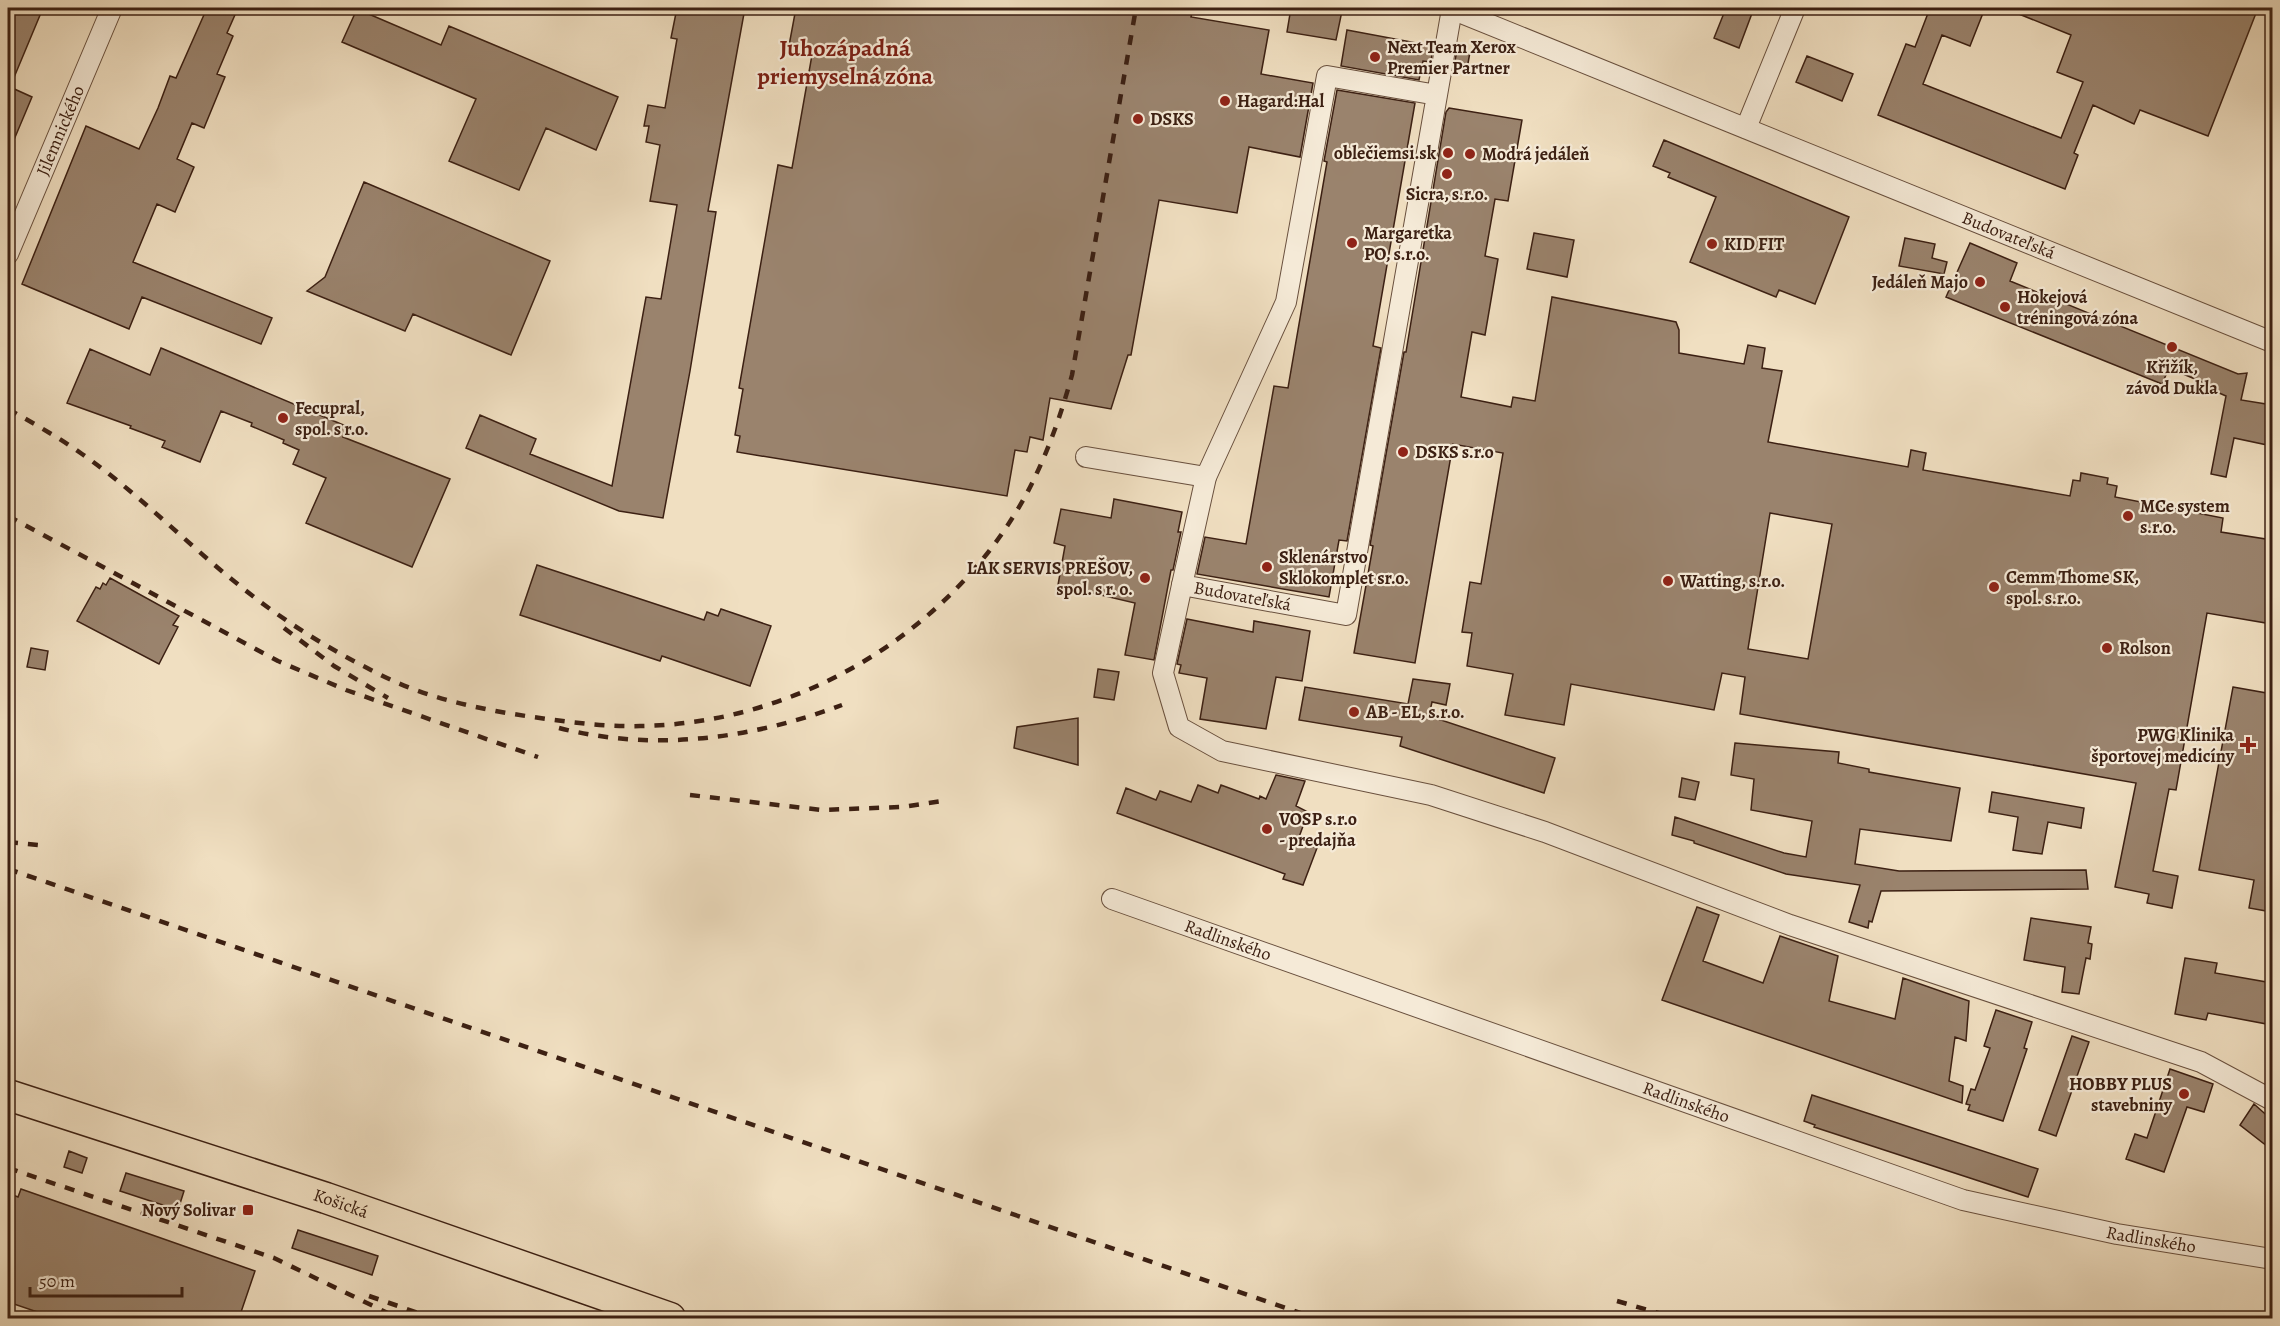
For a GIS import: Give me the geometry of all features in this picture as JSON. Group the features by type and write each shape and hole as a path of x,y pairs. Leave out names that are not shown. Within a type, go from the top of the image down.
{"main road":[{"name":"Košická","path":"8,1095 326,1198 670,1318"}],"street":[{"name":"Jilemnického","path":"8,254 112,8"},
{"name":"Budovateľská","path":"1437,95 1327,76 1286,302 1206,477 1182,585 1346,615 1437,95 1451,8 2272,342"},
{"path":"1746,128 1795,8"},
{"path":"1086,457 1206,477"},
{"path":"1182,585 1163,673 1179,727 1222,751 1431,795 1545,832 1790,925 2201,1062 2272,1100"},
{"name":"Radlinského","path":"1112,899 1963,1200 2117,1234 2272,1259"}],"building":[{"path":"8,8 43,8 10,87 32,97 8,154"},
{"path":"207,8 238,8 227,33 233,36 217,74 225,77 204,128 192,123 177,159 194,167 175,212 157,204 133,262 272,318 261,344 142,297 129,329 22,284 86,126 139,149 170,76 176,78"},
{"path":"677,8 696,12 697,8 745,8 708,211 716,212 663,518 619,511 466,448 480,415 536,439 530,454 612,486 646,297 661,299 677,205 650,201 660,145 646,142 649,126 644,126 648,105 665,108 677,39 671,38"},
{"path":"796,8 1193,8 1191,17 1269,30 1261,74 1313,83 1300,157 1249,147 1237,213 1159,200 1131,355 1128,355 1111,409 1050,398 1043,440 1030,437 1027,452 1015,450 1007,496 737,452 740,436 735,435 743,389 739,388 778,165 792,168 812,55 788,51"},
{"path":"1291,8 1342,11 1336,40 1287,32"},
{"path":"1726,8 1754,8 1739,48 1714,38"},
{"path":"1930,8 1985,8 1970,46 1942,35 1923,84 2061,138 2083,82 2057,72 2071,35 2004,8 2258,8 2208,136 2140,110 2134,124 2093,105 2074,153 2078,155 2065,189 1878,115 1906,44 1915,47"},
{"path":"357,9 441,45 449,26 618,97 596,150 546,128 519,190 449,161 476,99 342,42"},
{"path":"1347,30 1433,46 1431,62 1423,61 1419,80 1341,66"},
{"path":"1457,50 1470,52 1467,69 1454,66"},
{"path":"1807,56 1853,74 1842,101 1796,82"},
{"name":"Margaretka PO, s.r.o.","path":"1337,90 1415,103 1373,346 1381,348 1347,541 1339,540 1329,597 1197,574 1205,537 1246,544 1274,386 1288,388 1327,162 1324,161"},
{"path":"1449,108 1522,120 1508,201 1495,199 1485,256 1498,259 1485,335 1472,332 1461,397 1511,407 1513,397 1535,401 1552,297 1676,322 1679,330 1679,353 1744,364 1748,345 1765,348 1762,368 1782,371 1768,442 1908,467 1911,450 1926,453 1923,470 2070,496 2073,480 2080,481 2081,473 2108,478 2107,484 2117,486 2115,497 2223,518 2221,532 2272,540 2272,624 2207,613 2176,790 2169,789 2153,871 2178,876 2172,908 2147,903 2149,894 2115,887 2136,783 1740,714 1745,677 1722,673 1714,710 1571,684 1564,725 1505,715 1513,674 1467,666 1472,633 1462,632 1470,582 1481,584 1503,453 1453,444 1415,663 1354,653 1373,546 1370,545 1404,352 1406,352 1446,112","holes":["1770,513 1832,524 1808,659 1748,649"]},
{"path":"1664,140 1849,217 1815,304 1779,290 1776,297 1690,262 1716,197 1668,177 1670,173 1653,166"},
{"path":"364,182 550,261 511,355 413,314 405,331 307,291 325,277"},
{"path":"1534,233 1574,240 1567,277 1527,269"},
{"path":"1905,238 1935,244 1932,258 1947,262 1944,274 1899,266"},
{"path":"1970,243 2017,263 2010,281 2238,374 2247,373 2241,400 2272,405 2272,446 2234,438 2226,477 2211,474 2226,396 2201,385 2202,382 2169,368 2162,384 1946,297"},
{"path":"161,348 348,427 343,437 450,479 412,567 306,523 326,478 293,464 299,450 283,443 284,440 251,426 252,423 221,411 200,462 162,447 165,441 67,403 90,349 150,375"},
{"path":"1114,499 1182,512 1178,532 1181,532 1173,570 1171,570 1154,660 1125,655 1135,603 1058,585 1065,546 1054,543 1061,509 1111,518"},
{"path":"537,565 704,620 707,612 718,616 721,609 771,626 750,686 662,656 660,661 520,615"},
{"path":"110,578 179,616 173,625 178,627 159,664 77,621 96,587 100,589 103,583 106,585"},
{"path":"1187,619 1253,632 1254,621 1310,631 1302,681 1276,677 1266,729 1200,719 1207,678 1179,673 1181,665 1177,664"},
{"path":"31,648 48,651 45,670 27,667"},
{"path":"1098,669 1119,672 1114,700 1094,697"},
{"path":"1413,679 1450,684 1446,705 1432,702 1429,716 1555,758 1544,793 1400,746 1402,737 1299,720 1305,687 1408,704"},
{"path":"2233,687 2272,694 2272,912 2249,908 2254,880 2199,870"},
{"path":"1078,718 1078,765 1014,748 1017,727"},
{"path":"1735,743 1839,752 1838,763 1869,769 1869,772 1960,788 1951,841 1860,829 1855,864 1899,871 2086,870 2088,889 1881,891 1868,928 1849,922 1860,885 1786,874 1672,835 1675,817 1784,853 1806,857 1812,821 1751,810 1754,779 1731,775"},
{"path":"1276,775 1305,781 1296,806 1308,812 1298,840 1317,848 1303,885 1283,879 1285,874 1117,813 1126,788 1156,800 1160,791 1191,802 1198,785 1218,793 1221,785 1259,799 1260,796 1266,799"},
{"path":"1682,778 1699,782 1695,800 1679,797"},
{"path":"1992,792 2084,808 2081,828 2048,822 2042,854 2013,850 2018,817 1989,812"},
{"path":"1697,907 1719,915 1703,961 1763,983 1780,936 1838,956 1829,1001 1895,1019 1903,978 1969,1001 1966,1041 1955,1037 1949,1081 1963,1086 1962,1103 1662,1000"},
{"path":"2031,918 2091,927 2088,943 2092,944 2090,959 2086,958 2079,994 2062,992 2065,967 2024,960"},
{"path":"2185,958 2217,963 2215,973 2272,983 2272,1025 2208,1013 2206,1020 2175,1014"},
{"path":"1996,1010 2032,1022 2024,1048 2027,1049 2003,1121 1968,1110 1970,1105 1966,1104 1971,1089 1975,1090 1990,1048 1984,1046"},
{"path":"2072,1036 2089,1042 2056,1136 2039,1130"},
{"path":"2170,1069 2213,1084 2204,1112 2187,1107 2164,1172 2126,1159 2135,1134 2147,1138"},
{"path":"1812,1095 2038,1169 2028,1197 1814,1127 1815,1125 1804,1121"},
{"path":"2254,1104 2272,1120 2272,1150 2240,1125"},
{"path":"69,1151 87,1158 82,1173 64,1167"},
{"path":"126,1173 184,1191 178,1210 120,1191"},
{"path":"21,1189 255,1271 239,1318 55,1318 8,1302 8,1193 18,1197"},
{"path":"298,1230 378,1256 372,1275 292,1248"}],"railway":[{"path":"8,409 64,442 103,469 220,570 289,622 357,663 395,682 459,703 503,712 605,725 640,726 699,721 757,708 812,688 865,661 913,627 957,588 995,543 1027,493 1053,435 1072,375 1136,8"},
{"path":"8,516 278,661 346,690 538,757"},
{"path":"284,628 334,666 388,698"},
{"path":"559,728 630,739 702,738 738,734 773,726 842,705"},
{"path":"690,795 822,810 902,807 942,801"},
{"path":"8,842 38,845"},
{"path":"8,869 1315,1318"},
{"path":"8,1168 274,1258 398,1318"},
{"path":"369,1296 433,1318"},
{"path":"1617,1301 1676,1318"}],"place":[{"name":"Next Team Xerox Premier Partner","path":"1375,57"},
{"name":"Hagard:Hal","path":"1225,101"},
{"name":"DSKS","path":"1138,119"},
{"name":"oblečiemsi.sk","path":"1448,153"},
{"name":"Modrá jedáleň","path":"1470,154"},
{"name":"Sicra, s.r.o.","path":"1447,174"},
{"name":"Margaretka PO, s.r.o.","path":"1352,243"},
{"name":"KID FIT","path":"1712,244"},
{"name":"Jedáleň Majo","path":"1980,282"},
{"name":"Hokejová tréningová zóna","path":"2005,307"},
{"name":"Křižík, závod Dukla","path":"2172,347"},
{"name":"Fecupral, spol. s r.o.","path":"283,418"},
{"name":"DSKS s.r.o","path":"1403,452"},
{"name":"MCe system s.r.o.","path":"2128,516"},
{"name":"Sklenárstvo Sklokomplet sr.o.","path":"1267,567"},
{"name":"LAK SERVIS PREŠOV, spol. s r. o.","path":"1145,578"},
{"name":"Watting, s.r.o.","path":"1668,581"},
{"name":"Cemm Thome SK, spol. s.r.o.","path":"1994,587"},
{"name":"Rolson","path":"2107,648"},
{"name":"AB - EL, s.r.o.","path":"1354,712"},
{"name":"PWG Klinika športovej medicíny","path":"2248,745"},
{"name":"VOSP s.r.o - predajňa","path":"1267,829"},
{"name":"HOBBY PLUS stavebniny","path":"2184,1094"},
{"name":"Nový Solivar","path":"248,1210"}],"district":[{"name":"Juhozápadná priemyselná zóna","path":"845,62"}]}
